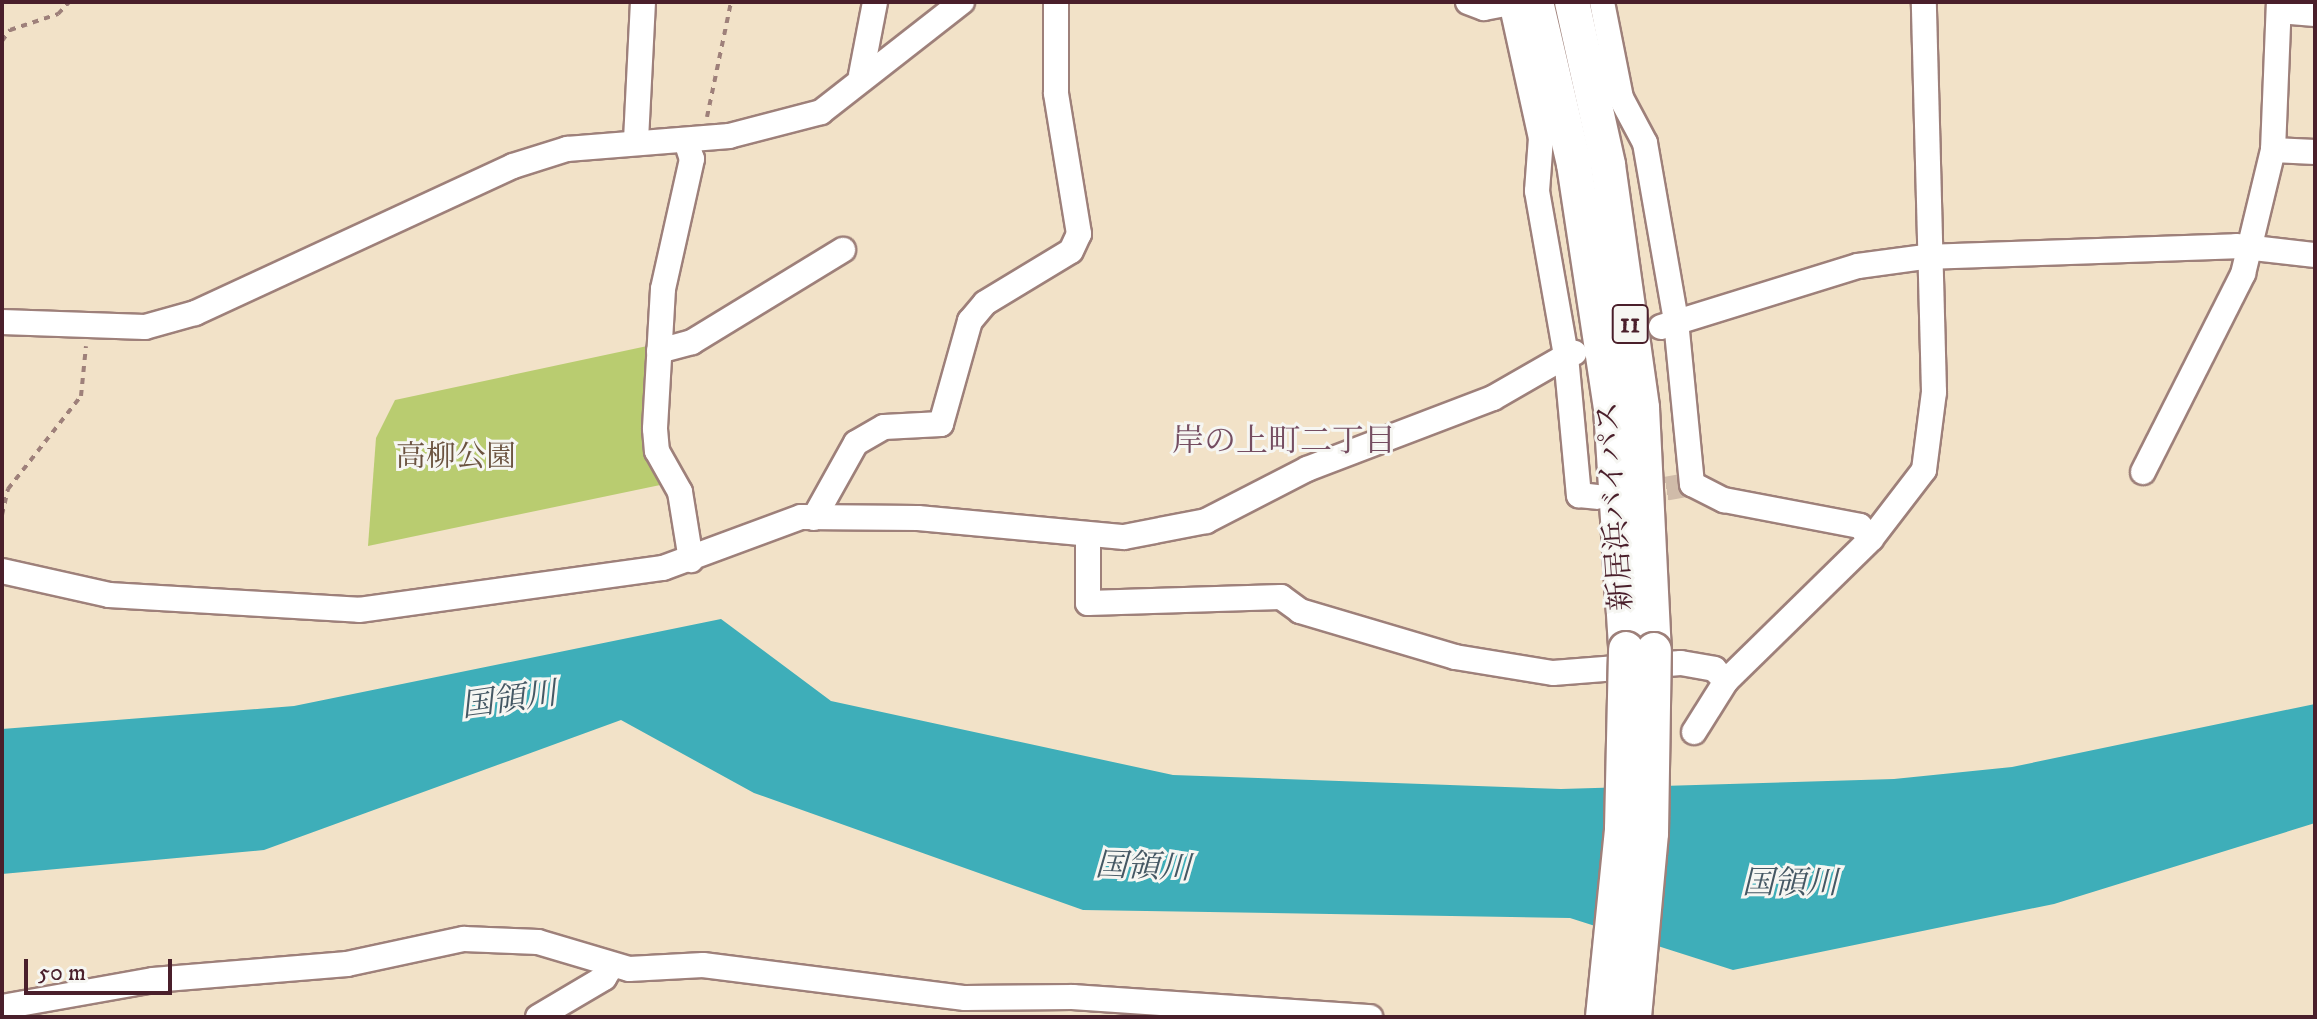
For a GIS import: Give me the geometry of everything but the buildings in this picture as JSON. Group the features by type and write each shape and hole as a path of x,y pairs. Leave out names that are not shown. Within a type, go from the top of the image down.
{"highway":[{"name":"新居浜バイパス","path":"1518,2 1574,164 1611,408 1640,649 1651,833 1634,1017"},
{"name":"新居浜バイパス","path":"1572,2 1608,165 1642,408 1640,649 1603,1017"}],"street":[{"path":"636,140 643,2"},
{"path":"861,75 875,2"},
{"path":"2,322 145,327 195,313 513,166 636,140 694,140 821,112 861,75 962,2"},
{"path":"814,518 856,443 884,427 941,424 970,321 985,303 1071,251 1079,234 1056,93 1056,2"},
{"path":"1468,2 1518,2 1541,138 1537,191 1570,354 1579,495 1597,497"},
{"path":"1602,2 1621,98 1645,143 1692,484 1724,500 1860,526 1871,539"},
{"path":"1694,732 1726,681 1871,539 1917,486 1928,452 1934,392 1925,257 1924,2"},
{"path":"2143,472 2250,247 2273,150 2279,6 2315,14"},
{"path":"691,560 680,492 657,451 663,289 694,140"},
{"path":"2273,150 2315,152"},
{"path":"1668,324 1858,266 1925,257 2250,247 2315,255"},
{"path":"659,351 692,342 843,250"},
{"path":"2,571 109,595 359,610 691,560 814,518 918,518 1088,537 1206,521 1307,469 1493,398 1570,354"},
{"path":"1088,537 1088,603 1281,597 1300,611 1455,657 1553,673 1681,663 1714,669 1726,681"},
{"path":"2,1007 153,980 347,964 464,939 538,942 612,965 703,965 965,998 1073,997 1370,1017"},
{"path":"538,1017 604,978 612,965"}],"path":[{"path":"2,41 10,30 58,14 69,2"},
{"path":"694,140 731,2"},
{"path":"2,515 8,489 81,396 85,347 112,324"}],"green space":[{"name":"高柳公園","path":"652,345 665,484 368,546 376,438 395,400"}],"water":[{"name":"国領川","path":"721,619 831,701 1173,775 1561,789 1894,779 2012,767 2315,704 2315,823 2054,904 1733,970 1570,918 1083,910 754,793 621,720 264,850 2,874 2,729 294,706"}],"tunnel":[{"path":"1631,495 1692,484"}],"district":[{"name":"岸の上町二丁目","path":"1284,442"}]}
